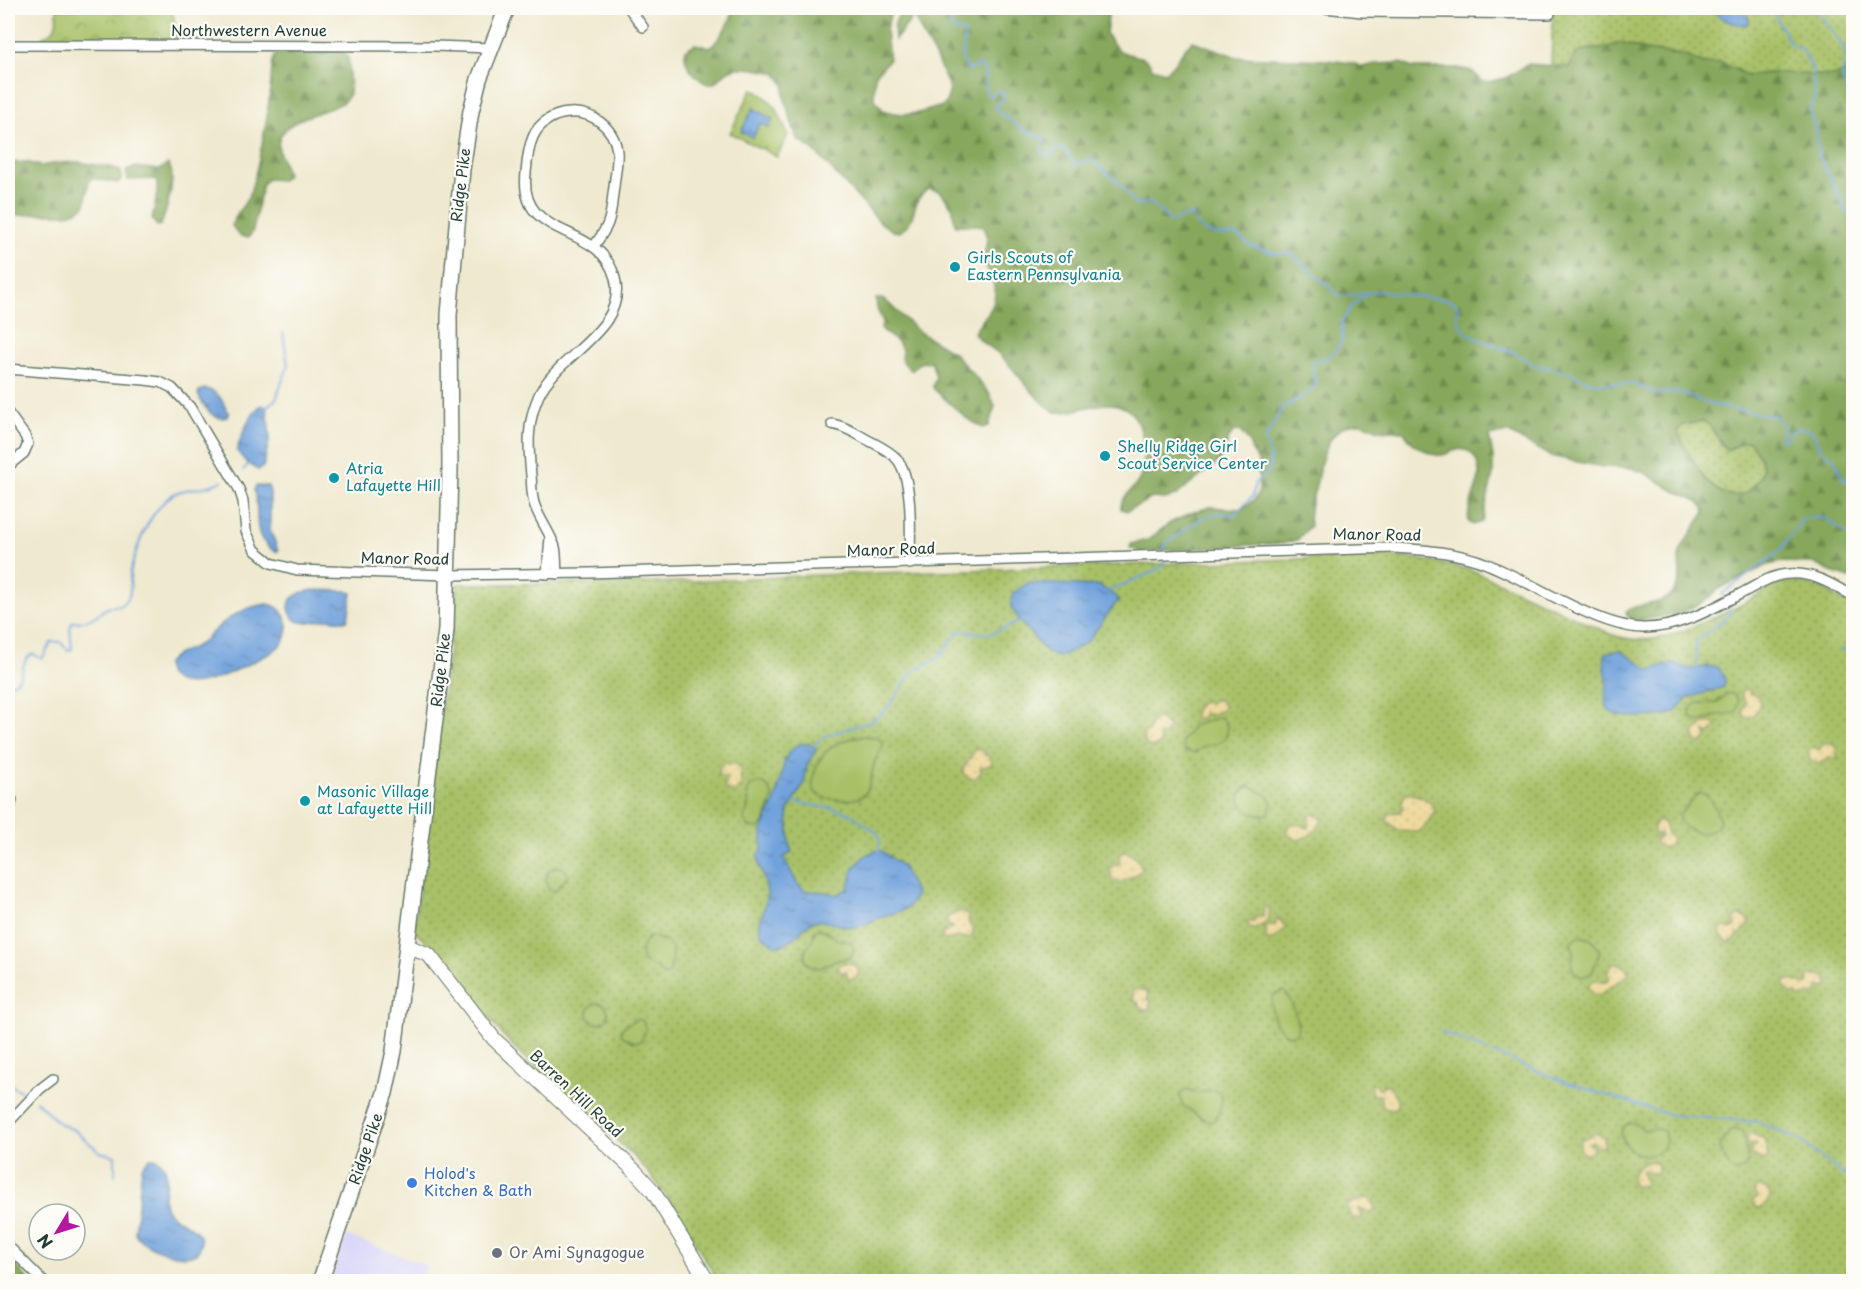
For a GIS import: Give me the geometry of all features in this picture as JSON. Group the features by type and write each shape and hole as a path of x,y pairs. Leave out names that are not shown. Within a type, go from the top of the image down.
{"main road":[{"name":"Ridge Pike","path":"320,1281 389,1081 446,630 450,286 462,169 471,111 479,79 507,8"}],"street":[{"path":"629,8 643,27"},
{"path":"1324,8 1362,12 1508,10 1550,14"},
{"name":"Northwestern Avenue","path":"8,45 491,48"},
{"path":"552,574 556,550 533,498 528,446 530,423 537,399 549,378 592,339 608,318 614,305 616,291 612,271 605,257 594,246 540,217 531,206 525,193 528,152 532,138 545,122 562,114 580,113 598,120 611,135 616,147 617,159 609,221 594,246"},
{"name":"Manor Road","path":"8,369 145,380 160,382 172,387 190,407 239,489 243,501 244,524 252,545 265,559 277,566 297,570 448,575 552,574 1349,548 1408,549 1472,559 1503,571 1606,620 1643,628 1664,626 1689,618 1766,580 1784,574 1812,577 1829,583 1854,597"},
{"path":"8,413 25,436 28,444 24,453 8,466"},
{"path":"832,424 846,428 888,451 904,470 908,491 910,564"},
{"path":"8,815 12,800"},
{"name":"Barren Hill Road","path":"407,946 429,955 495,1040 635,1171 653,1191 708,1281"},
{"path":"8,1123 40,1089 53,1079"},
{"path":"8,1246 44,1281"}],"shaded area":[{"path":"346,1235 426,1265 422,1281 330,1281"}],"green space":[{"path":"57,8 172,8 179,43 43,41 43,36 52,32 56,25"},
{"path":"734,8 892,8 886,30 889,60 875,75 874,99 883,110 899,114 921,112 945,105 949,93 949,87 935,56 915,18 913,17 895,40 894,26 901,8 1109,8 1106,34 1114,45 1123,52 1147,60 1152,68 1165,72 1193,41 1237,57 1326,60 1353,63 1362,67 1401,63 1413,68 1458,68 1472,71 1482,81 1487,82 1506,78 1528,64 1569,67 1575,55 1583,50 1602,49 1620,43 1646,50 1683,55 1704,64 1720,62 1748,76 1779,73 1830,76 1853,70 1853,579 1813,563 1782,562 1768,565 1720,588 1704,602 1681,613 1634,620 1627,616 1626,612 1636,606 1668,597 1677,586 1680,576 1680,552 1705,512 1698,501 1673,490 1645,473 1631,468 1602,467 1550,456 1507,432 1489,436 1493,456 1493,475 1482,522 1473,525 1469,522 1469,514 1478,483 1479,468 1472,453 1461,449 1436,455 1416,446 1401,431 1380,430 1359,423 1342,428 1327,447 1311,506 1310,526 1297,540 1283,543 1141,552 1130,548 1130,544 1148,540 1170,523 1194,512 1210,507 1241,509 1254,500 1259,491 1258,461 1249,442 1240,431 1234,431 1220,461 1175,496 1165,499 1152,498 1127,511 1121,509 1123,500 1140,478 1143,467 1144,443 1137,421 1130,412 1121,406 1109,404 1055,412 1032,392 999,354 974,333 989,312 995,294 984,263 987,239 984,227 956,225 953,209 941,192 929,189 918,199 912,217 905,228 898,232 893,231 881,223 817,154 797,140 784,97 784,84 776,73 738,68 731,70 716,82 707,84 692,72 686,62 685,50 695,44 710,47 714,44 725,29","holes":["1703,421 1710,426 1727,450 1743,442 1750,442 1759,457 1763,468 1762,473 1747,493 1734,496 1723,493 1712,486 1695,465 1677,431 1683,425"]},
{"path":"1553,8 1853,8 1853,70 1830,76 1779,73 1748,76 1720,62 1704,64 1683,55 1646,50 1620,43 1602,49 1589,49 1572,60 1569,67 1551,66"},
{"path":"335,50 343,53 348,59 349,93 339,105 298,120 281,135 278,145 287,175 282,180 267,179 262,185 253,231 249,237 240,236 232,225 248,197 254,178 265,130 275,55 295,51"},
{"path":"752,89 775,107 788,135 777,157 764,150 765,147 761,149 730,133"},
{"path":"26,162 41,166 78,162 120,170 122,177 118,183 91,178 84,207 72,213 8,215 8,163"},
{"path":"168,164 172,176 170,194 161,225 157,226 152,219 157,194 157,179 128,180 126,171 137,167 159,170"},
{"path":"876,299 887,302 919,332 953,352 980,382 995,406 989,426 983,428 966,418 934,389 936,377 931,361 919,363 913,370 910,370 901,359 902,350 899,344 882,330 883,322 877,309"},
{"path":"1703,421 1710,426 1722,445 1733,448 1743,442 1750,442 1755,450 1763,468 1759,479 1747,493 1734,496 1723,493 1703,477 1695,465 1677,431 1683,425"},
{"path":"1386,556 1413,558 1472,570 1613,635 1638,640 1661,638 1683,631 1738,607 1768,588 1784,582 1799,582 1815,586 1853,607 1853,1281 718,1281 652,1176 608,1132 509,1042 452,970 414,931 457,584 653,583 817,575"},
{"path":"1729,693 1733,694 1738,701 1735,713 1718,715 1700,722 1691,718 1690,710 1697,703 1716,703"},
{"path":"1220,717 1227,729 1223,739 1193,753 1184,750 1182,741 1192,726"},
{"path":"860,736 877,737 883,743 864,794 859,798 844,800 818,795 813,788 813,779 822,757 838,743"},
{"path":"762,783 769,788 773,797 760,828 749,827 744,820 749,805 747,794 753,784"},
{"path":"1249,786 1269,796 1272,805 1269,813 1255,815 1244,807 1240,796"},
{"path":"1699,793 1710,799 1720,821 1717,827 1706,833 1694,832 1679,820 1680,814"},
{"path":"555,867 562,867 569,875 555,891 549,890 546,880 548,871"},
{"path":"818,929 826,931 838,940 851,942 854,947 851,957 834,961 820,968 809,965 805,960 805,950"},
{"path":"651,936 667,942 672,947 668,975 664,975 657,968 645,963 642,958 642,947"},
{"path":"1579,936 1593,940 1600,951 1592,973 1583,977 1575,973 1572,967 1571,942"},
{"path":"1284,991 1292,1004 1298,1028 1292,1036 1281,1030 1273,1014 1273,995"},
{"path":"598,1003 605,1006 608,1013 605,1020 598,1023 591,1020 588,1013 591,1006"},
{"path":"637,1019 643,1021 646,1029 641,1041 634,1042 622,1036 621,1031 624,1026"},
{"path":"1188,1089 1197,1093 1215,1090 1220,1093 1220,1108 1213,1121 1208,1122 1182,1105 1180,1094"},
{"path":"1630,1122 1644,1130 1664,1131 1666,1141 1663,1149 1650,1155 1632,1151 1621,1134 1623,1127"},
{"path":"1735,1129 1743,1133 1748,1161 1745,1168 1736,1171 1730,1168 1719,1148 1729,1132"},
{"path":"8,1258 30,1281 8,1281"}],"sand":[{"path":"1747,689 1751,692 1750,694 1757,695 1760,704 1755,714 1749,717 1744,716 1742,711 1746,703 1742,691"},
{"path":"1219,700 1224,705 1222,710 1212,715 1204,713 1200,719 1194,718 1195,710 1200,704"},
{"path":"1158,717 1168,727 1165,734 1158,735 1161,743 1150,747 1145,743 1143,735 1149,731 1152,721"},
{"path":"1708,722 1715,724 1716,728 1709,734 1705,731 1707,738 1698,743 1694,737 1695,731"},
{"path":"1824,743 1835,745 1837,758 1829,758 1820,763 1811,761 1809,750 1814,747 1819,750"},
{"path":"976,749 985,751 984,755 988,755 992,761 990,765 980,768 981,773 975,778 970,779 963,773 963,769"},
{"path":"725,763 736,764 740,768 741,785 735,792 727,791 725,788 727,778 718,775"},
{"path":"1406,793 1427,800 1435,811 1418,832 1400,831 1387,821 1388,814 1399,812 1403,808 1402,802"},
{"path":"1312,814 1322,819 1315,831 1297,840 1288,835 1287,828 1293,823 1308,828 1310,825 1308,818"},
{"path":"1658,820 1664,823 1667,834 1672,839 1666,847 1656,844 1656,839 1661,836 1659,833 1656,835 1654,833 1654,826"},
{"path":"1124,852 1136,858 1141,870 1119,883 1111,877 1110,870 1113,865 1120,864 1119,856"},
{"path":"1266,906 1269,907 1269,916 1265,923 1258,928 1249,929 1248,922 1254,922 1255,917 1263,917"},
{"path":"962,911 968,915 973,935 969,938 958,937 945,940 942,934 953,927 948,925 947,917"},
{"path":"1740,915 1749,920 1749,924 1732,942 1727,942 1720,934 1721,929 1735,927 1733,919"},
{"path":"1278,917 1286,928 1272,940 1268,940 1266,926 1275,925"},
{"path":"843,963 851,963 855,966 859,973 856,978 848,979 846,971 841,973 838,967"},
{"path":"1613,963 1623,966 1629,972 1628,975 1599,995 1593,994 1589,988 1590,983 1608,981 1610,979 1607,973"},
{"path":"1824,976 1828,986 1825,988 1819,986 1816,994 1797,997 1796,993 1792,994 1784,986 1785,981 1791,980 1807,985 1809,982 1807,978"},
{"path":"1137,989 1147,991 1146,1000 1149,999 1151,1002 1149,1010 1140,1008 1138,1002 1134,1000 1133,991"},
{"path":"1374,1084 1381,1090 1384,1085 1389,1085 1397,1099 1397,1107 1394,1109 1382,1107 1380,1095 1372,1095 1370,1085"},
{"path":"1596,1133 1604,1137 1604,1146 1598,1147 1594,1142 1589,1143 1594,1150 1584,1154 1580,1150 1580,1140"},
{"path":"1750,1133 1764,1139 1767,1159 1751,1155 1751,1150 1756,1146 1755,1144 1750,1145 1747,1140 1747,1135"},
{"path":"1652,1161 1657,1163 1657,1172 1653,1174 1643,1170 1641,1172 1645,1182 1644,1186 1634,1186 1631,1180 1635,1170"},
{"path":"1757,1186 1767,1190 1770,1195 1766,1204 1758,1209 1752,1200 1758,1198 1754,1193"},
{"path":"1367,1198 1373,1201 1375,1211 1369,1213 1359,1208 1362,1218 1351,1217 1347,1207 1349,1204"}],"water":[{"path":"1711,8 1740,9 1748,16 1749,22 1742,25 1731,22"},
{"path":"753,108 773,119 769,128 760,123 753,138 741,132"},
{"path":"205,389 214,392 220,398 229,414 226,417 213,415 202,403 198,394 199,391"},
{"path":"262,405 267,409 270,437 263,467 258,470 246,462 237,451 250,419"},
{"path":"256,486 268,486 270,492 270,529 278,551 276,552 267,546 259,532 254,490"},
{"path":"1028,583 1100,586 1119,599 1089,640 1058,657 1047,653 1011,607 1013,593"},
{"path":"313,590 352,593 348,619 345,621 330,619 297,621 290,612 292,598 300,593"},
{"path":"267,604 281,611 287,626 285,640 274,651 233,672 205,682 191,684 179,682 169,676 166,665 172,658 201,643 233,616 246,609"},
{"path":"1620,650 1650,670 1673,663 1697,669 1707,666 1717,667 1725,679 1724,687 1688,698 1669,715 1634,717 1616,714 1606,706 1607,682 1604,660 1606,653"},
{"path":"799,744 809,744 817,749 807,765 804,784 788,811 792,851 784,858 798,885 805,891 837,895 848,889 854,868 866,855 882,851 902,866 916,894 909,906 901,911 856,927 815,921 794,938 777,946 764,938 760,931 767,891 758,855 762,851 762,831 776,798 785,760 789,752"},
{"path":"150,1158 155,1158 162,1163 165,1169 164,1202 166,1209 198,1233 201,1238 198,1252 180,1256 169,1254 147,1244 135,1233 142,1166"}],"waterway":[{"path":"933,8 935,12 951,14 950,23 953,30 965,33 962,58 967,69 980,65 984,69 987,95 991,96 999,90 1004,94 996,110 1025,131 1042,137 1044,141 1041,150 1044,155 1049,156 1062,148 1077,165 1089,159 1094,161 1123,187 1135,205 1151,203 1171,222 1190,215 1200,228 1207,232 1216,235 1235,234 1251,246 1274,253 1291,254 1339,295 1378,291 1449,300 1456,304 1457,319 1466,332 1475,338 1513,352 1535,365 1568,372 1593,383 1633,384 1658,394 1676,392 1713,405 1777,417 1784,426 1781,439 1784,440 1794,429 1809,429 1814,434 1821,450 1835,460 1844,480 1854,479"},
{"path":"1762,8 1766,11 1771,10 1791,45 1802,49 1812,69 1815,96 1810,112 1816,131 1819,156 1847,212 1854,217"},
{"path":"1816,8 1845,50 1842,78 1854,112"},
{"path":"1164,551 1165,545 1197,521 1215,514 1224,513 1233,516 1253,496 1255,483 1270,470 1270,455 1265,439 1280,409 1316,386 1312,362 1331,356 1342,342 1342,321 1352,306 1366,294"},
{"path":"264,409 276,399 288,366 283,333"},
{"path":"243,470 250,463"},
{"path":"8,684 19,678 27,658 33,654 42,659 52,642 60,642 68,650 72,649 70,629 72,622 95,617 107,608 120,606 125,602 130,594 131,569 140,541 153,515 166,500 179,492 222,481"},
{"path":"1724,598 1722,594 1779,552 1804,518 1825,518 1845,533 1854,534"},
{"path":"1108,591 1157,570 1164,565 1164,557"},
{"path":"1697,669 1696,642 1731,613 1727,603"},
{"path":"813,746 825,736 872,721 880,715 890,705 913,671 936,660 960,631 990,634 1021,621"},
{"path":"1841,650 1854,650"},
{"path":"794,802 840,810 854,816 875,831 880,838 879,851"},
{"path":"1441,1032 1565,1082 1670,1115 1759,1122 1801,1141 1842,1174 1854,1178"},
{"path":"8,1079 13,1087 26,1093"},
{"path":"36,1101 60,1124 74,1130 100,1152 115,1156 115,1175"}],"place":[{"name":"Girls Scouts of Eastern Pennsylvania","path":"955,267"},
{"name":"Shelly Ridge Girl Scout Service Center","path":"1105,456"},
{"name":"Atria Lafayette Hill","path":"334,478"},
{"name":"Masonic Village at Lafayette Hill","path":"305,801"},
{"name":"Holod's Kitchen & Bath","path":"412,1183"},
{"name":"Or Ami Synagogue","path":"497,1253"}]}
